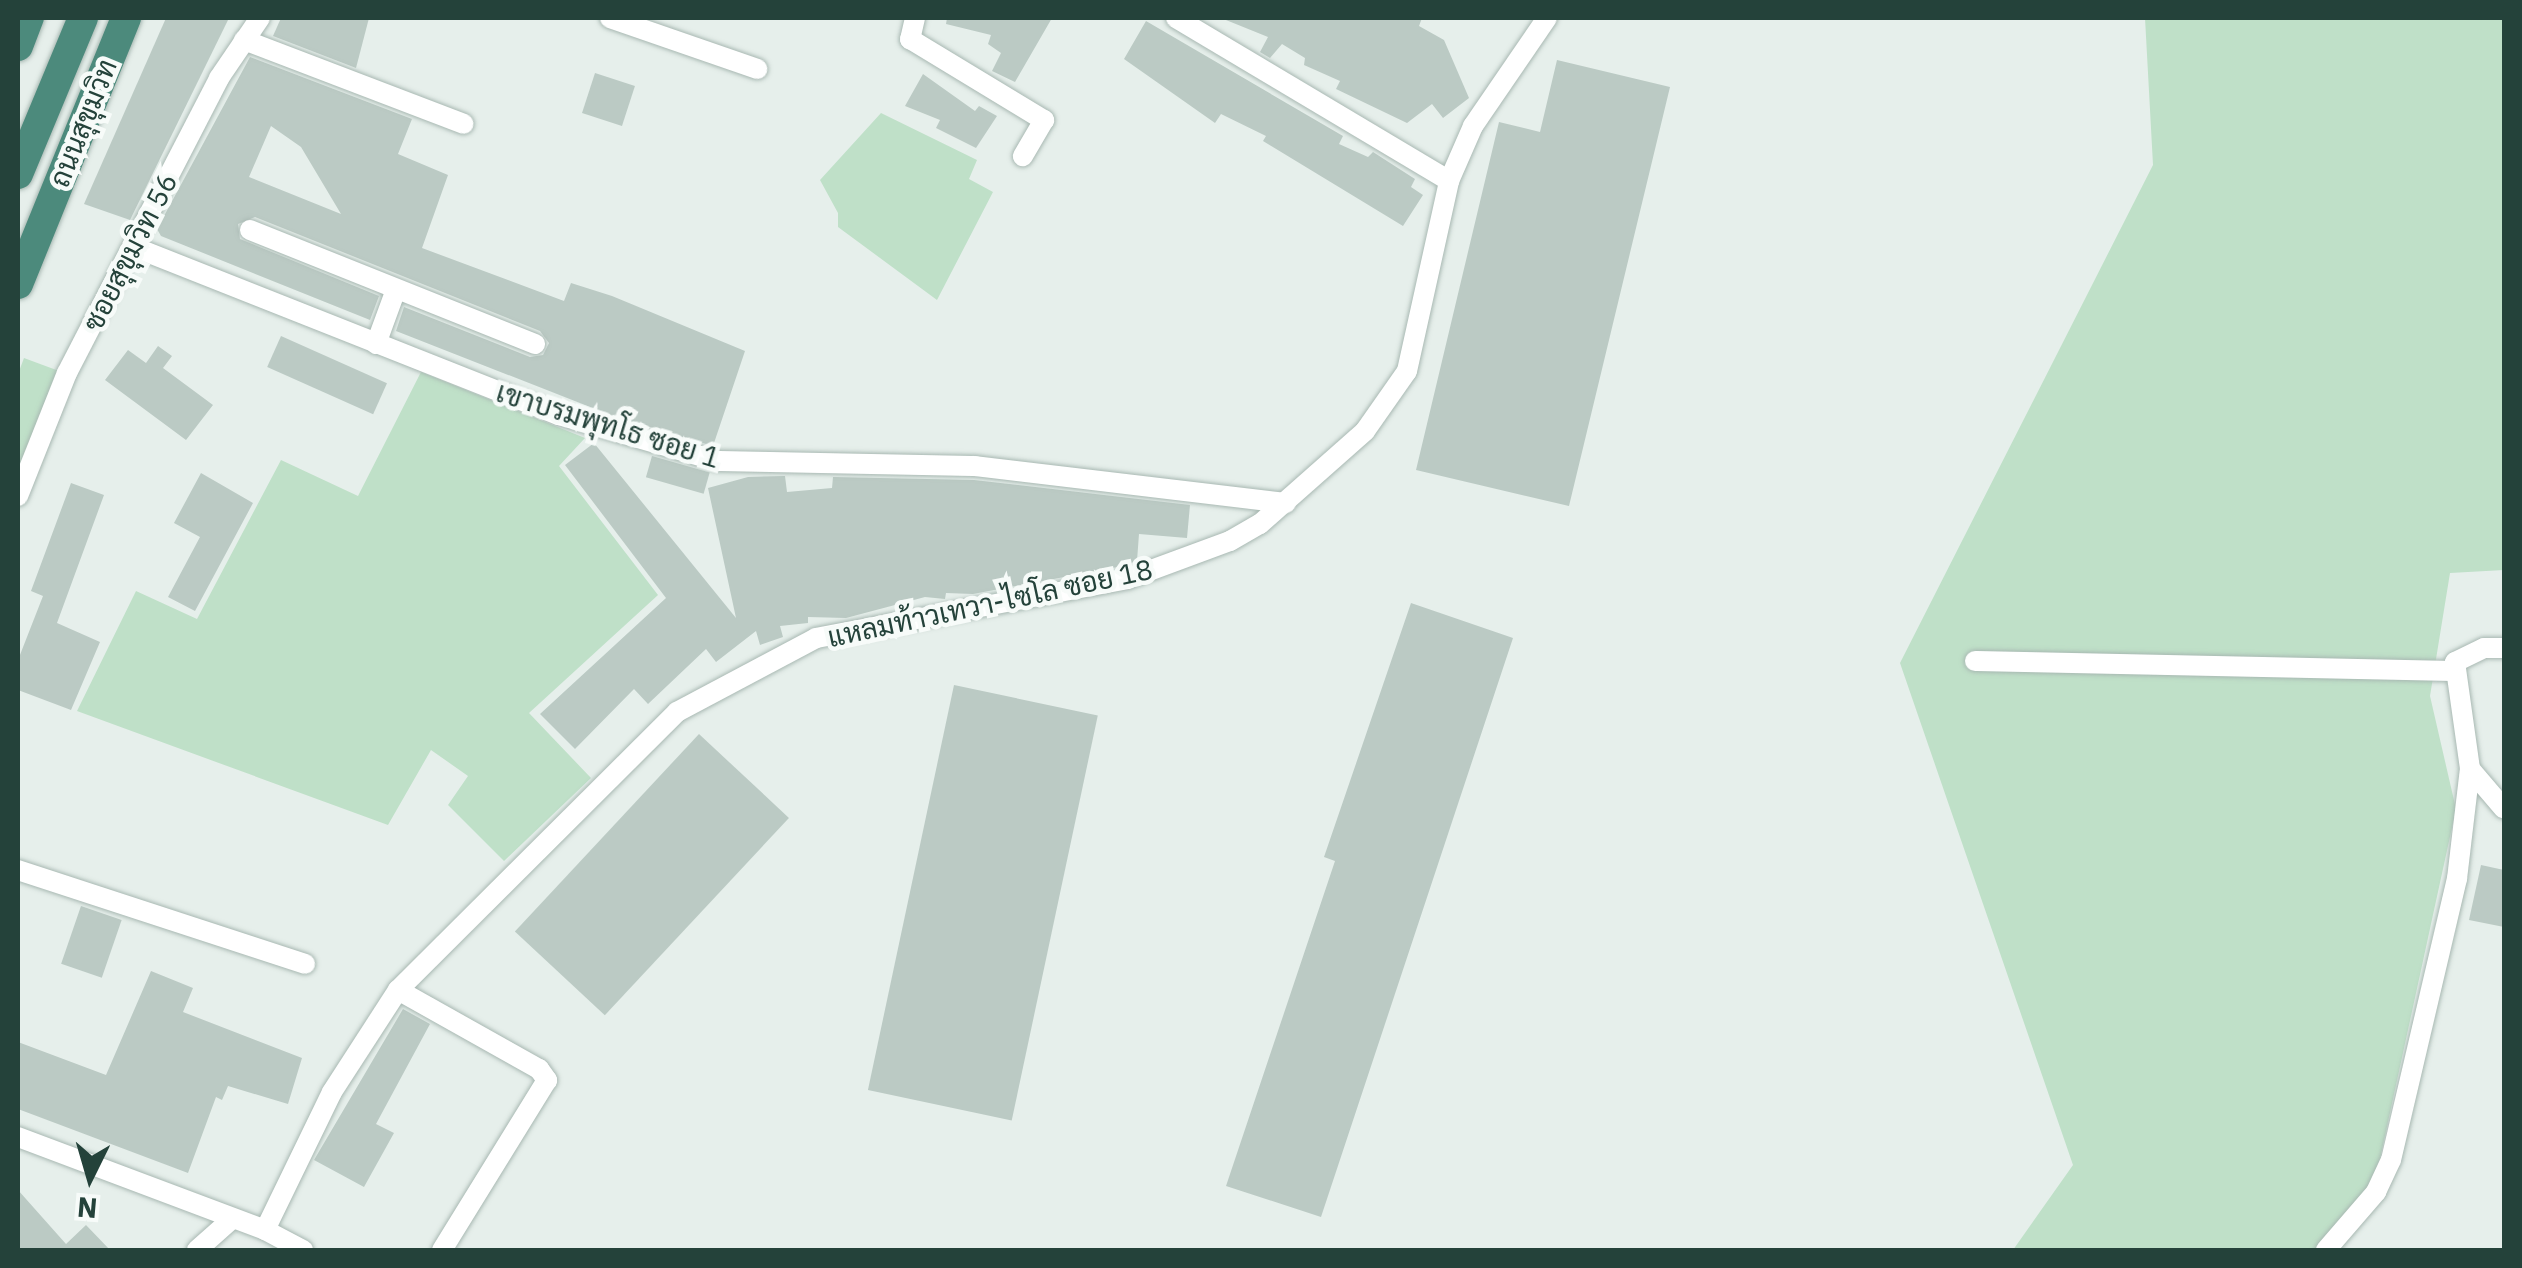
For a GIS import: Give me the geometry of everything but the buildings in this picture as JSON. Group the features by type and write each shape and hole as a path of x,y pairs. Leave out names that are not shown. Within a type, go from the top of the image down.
{"highway":[{"path":"18,46 29,18"},
{"name":"ถนนสุขุมวิท","path":"18,174 83,18"},
{"name":"ถนนสุขุมวิท","path":"18,284 126,18"}],"street":[{"name":"ซอยสุขุมวิท 56","path":"18,496 67,373 244,40 260,18"},
{"path":"610,18 758,69"},
{"path":"914,18 910,39 1044,120 1023,156"},
{"path":"1176,18 1449,180"},
{"name":"แหลมท้าวเทวา-ไซโล ซอย 18","path":"265,1230 332,1092 398,990 677,712 816,638 1139,574 1230,540 1286,503 1365,431 1408,371 1449,180 1473,126 1547,18"},
{"path":"244,40 464,124"},
{"path":"250,230 395,292 535,344"},
{"name":"เขาบรมพุทโธ ซอย 1","path":"134,247 559,415 717,461 975,466 1286,503"},
{"path":"376,344 395,292"},
{"path":"2326,1250 2376,1192 2391,1160 2457,879 2470,769 2455,672 2458,658 2504,648"},
{"path":"1974,661 2455,672"},
{"path":"2470,769 2504,810"},
{"path":"18,870 305,964"},
{"path":"398,990 539,1068 548,1080 442,1250"},
{"path":"18,1137 265,1230 303,1250"},
{"path":"197,1250 233,1218"}],"green space":[{"path":"2145,18 2504,18 2504,570 2450,573 2430,696 2456,809 2376,1177 2316,1250 2013,1250 2073,1165 1900,663 2153,165"},
{"path":"881,113 977,160 969,179 993,192 937,300 838,227 838,213 820,180"},
{"path":"24,358 59,371 18,474 18,374"},
{"path":"421,372 585,438 559,466 658,595 529,713 591,778 504,861 448,805 468,776 431,750 388,825 77,711 136,591 197,619 281,460 358,496"}]}
